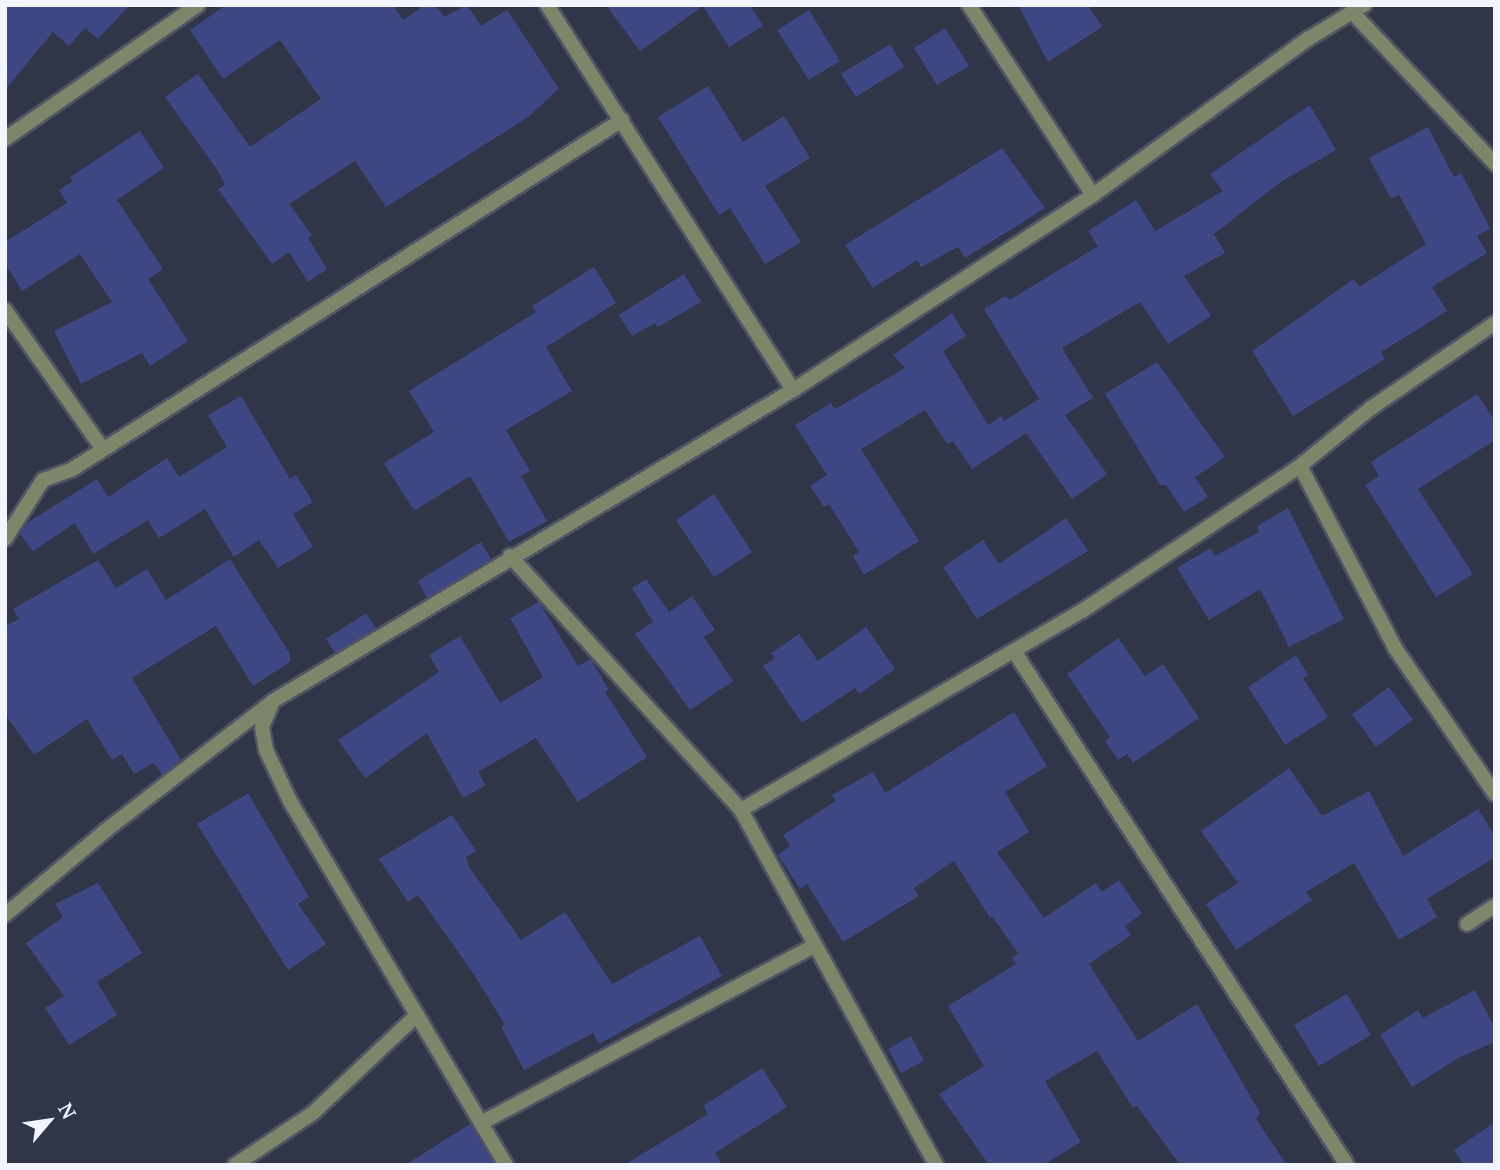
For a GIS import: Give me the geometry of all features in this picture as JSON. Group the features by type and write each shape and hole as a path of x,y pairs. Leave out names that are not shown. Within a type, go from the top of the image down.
{"street":[{"path":"5,139 198,5"},
{"path":"547,5 793,390"},
{"path":"969,5 1093,195"},
{"path":"5,915 104,831 273,701 510,556 793,390 1093,195 1358,9 1495,164"},
{"path":"5,538 43,480 71,470 622,120"},
{"path":"5,310 102,448"},
{"path":"741,810 1082,611 1300,466 1371,408 1495,323"},
{"path":"1300,466 1395,648 1495,794"},
{"path":"510,556 741,810 936,1165"},
{"path":"1014,651 1347,1165"},
{"path":"273,701 262,727 266,750 280,780 506,1165"},
{"path":"1467,924 1495,906"},
{"path":"481,1123 814,946"},
{"path":"235,1165 313,1113 417,1015"}],"building":[{"path":"5,5 130,5 98,39 85,28 69,46 53,32 5,90"},
{"path":"226,5 393,5 403,20 425,5 435,5 444,17 467,5 481,26 507,10 559,89 528,117 386,207 355,161 289,204 312,235 308,238 327,269 308,282 289,252 272,264 218,189 225,185 218,171 165,97 198,74 250,147 321,99 280,40 223,79 190,30"},
{"path":"606,5 750,5 763,26 729,47 703,6 640,51"},
{"path":"1018,5 1088,5 1102,27 1048,62"},
{"path":"809,10 840,61 809,80 777,30"},
{"path":"945,28 969,66 937,85 914,48"},
{"path":"890,44 904,67 856,97 841,74"},
{"path":"708,86 743,142 784,116 810,158 765,186 801,242 765,264 730,208 719,215 658,117"},
{"path":"1310,105 1336,150 1282,181 1214,234 1225,253 1184,276 1211,316 1168,344 1140,302 1062,348 1093,398 1065,415 1107,474 1072,499 1026,433 972,469 953,441 947,444 925,410 861,449 919,541 864,575 853,556 859,552 829,504 824,507 810,486 827,475 795,425 831,403 835,409 905,368 893,355 952,313 966,336 943,351 988,425 1001,416 1004,421 1039,399 984,309 1006,296 1010,300 1098,246 1088,231 1136,200 1155,231 1223,191 1210,174"},
{"path":"1428,127 1454,177 1461,173 1490,228 1477,236 1487,253 1432,287 1447,311 1381,352 1385,359 1293,416 1252,351 1354,279 1359,287 1426,244 1399,195 1391,199 1369,158"},
{"path":"140,131 164,168 117,200 163,269 148,279 188,341 150,366 142,353 81,384 54,331 112,302 80,254 22,291 5,263 5,242 67,203 59,190 73,181 70,177"},
{"path":"1002,148 1045,208 965,258 958,247 921,267 917,260 873,288 845,245"},
{"path":"594,267 616,303 546,347 572,391 506,430 530,471 521,476 547,521 509,542 470,476 414,511 384,463 434,432 409,391 536,312 532,306"},
{"path":"684,274 701,302 658,327 655,323 632,336 619,315"},
{"path":"1157,362 1225,457 1195,477 1208,497 1184,512 1166,485 1160,485 1105,394"},
{"path":"1477,394 1495,421 1495,440 1418,489 1473,574 1436,597 1365,485 1379,476 1371,462"},
{"path":"241,396 290,479 296,475 313,502 293,514 313,547 278,568 259,540 234,557 205,509 159,538 148,520 93,554 75,523 33,551 20,534 27,523 97,479 108,497 167,458 179,477 227,447 208,415"},
{"path":"714,494 752,552 714,577 676,520"},
{"path":"1288,508 1344,619 1289,647 1260,589 1209,620 1177,568 1210,548 1215,556 1259,532 1257,526"},
{"path":"1066,518 1088,551 977,619 943,567 983,540 999,564"},
{"path":"481,542 491,559 427,598 418,581"},
{"path":"230,559 290,654 290,662 253,686 216,626 132,678 181,760 162,775 154,763 134,774 122,754 112,760 87,719 34,755 5,714 5,626 19,619 13,609 98,560 116,588 147,569 166,600"},
{"path":"646,579 669,612 692,596 715,630 704,637 733,681 690,710 635,634 653,622 632,588"},
{"path":"539,602 578,666 591,659 609,690 605,692 647,757 578,802 536,738 478,772 486,785 463,798 427,733 365,778 338,740 439,672 429,655 460,636 500,703 543,677 510,618"},
{"path":"366,613 376,628 335,653 326,639"},
{"path":"866,627 895,669 859,694 855,688 802,723 763,666 775,658 771,653 799,634 818,661"},
{"path":"1118,638 1145,676 1163,664 1199,718 1133,763 1127,754 1118,760 1105,741 1110,737 1067,674"},
{"path":"1296,655 1308,675 1303,678 1328,717 1285,745 1248,687"},
{"path":"1389,687 1413,720 1376,747 1352,714"},
{"path":"1014,712 1047,766 1005,792 1029,832 997,852 1044,918 1096,883 1102,892 1119,880 1142,914 1125,926 1131,935 1089,964 1138,1041 1197,1004 1260,1113 1256,1119 1287,1165 1180,1165 1137,1106 1133,1108 1097,1051 1045,1081 1081,1142 1043,1165 989,1165 939,1094 984,1066 948,1006 1016,964 1012,958 1018,953 992,916 990,918 954,861 914,888 919,896 843,942 807,884 800,889 778,855 790,846 783,835 836,801 832,795 873,772 885,793"},
{"path":"1289,768 1322,816 1369,791 1403,856 1478,809 1495,836 1495,857 1427,899 1437,917 1399,940 1354,863 1306,892 1312,900 1236,950 1206,904 1238,883 1201,831"},
{"path":"248,793 309,897 298,904 326,944 288,970 197,824"},
{"path":"452,815 476,851 466,857 469,867 521,940 565,912 612,984 700,936 722,976 599,1044 593,1033 524,1070 501,1027 505,1025 473,973 418,895 408,902 379,859"},
{"path":"98,883 142,953 97,982 117,1015 69,1045 45,1008 64,996 26,943 63,917 55,904"},
{"path":"1475,990 1495,1028 1495,1042 1460,1057 1412,1087 1380,1035 1418,1010 1423,1018"},
{"path":"1347,994 1371,1035 1319,1066 1294,1025"},
{"path":"911,1036 924,1061 901,1073 888,1049"},
{"path":"762,1068 787,1107 715,1153 722,1165 624,1165 708,1114 703,1106"},
{"path":"1495,1122 1495,1165 1464,1165 1454,1150"},
{"path":"470,1124 495,1165 405,1165"}]}
